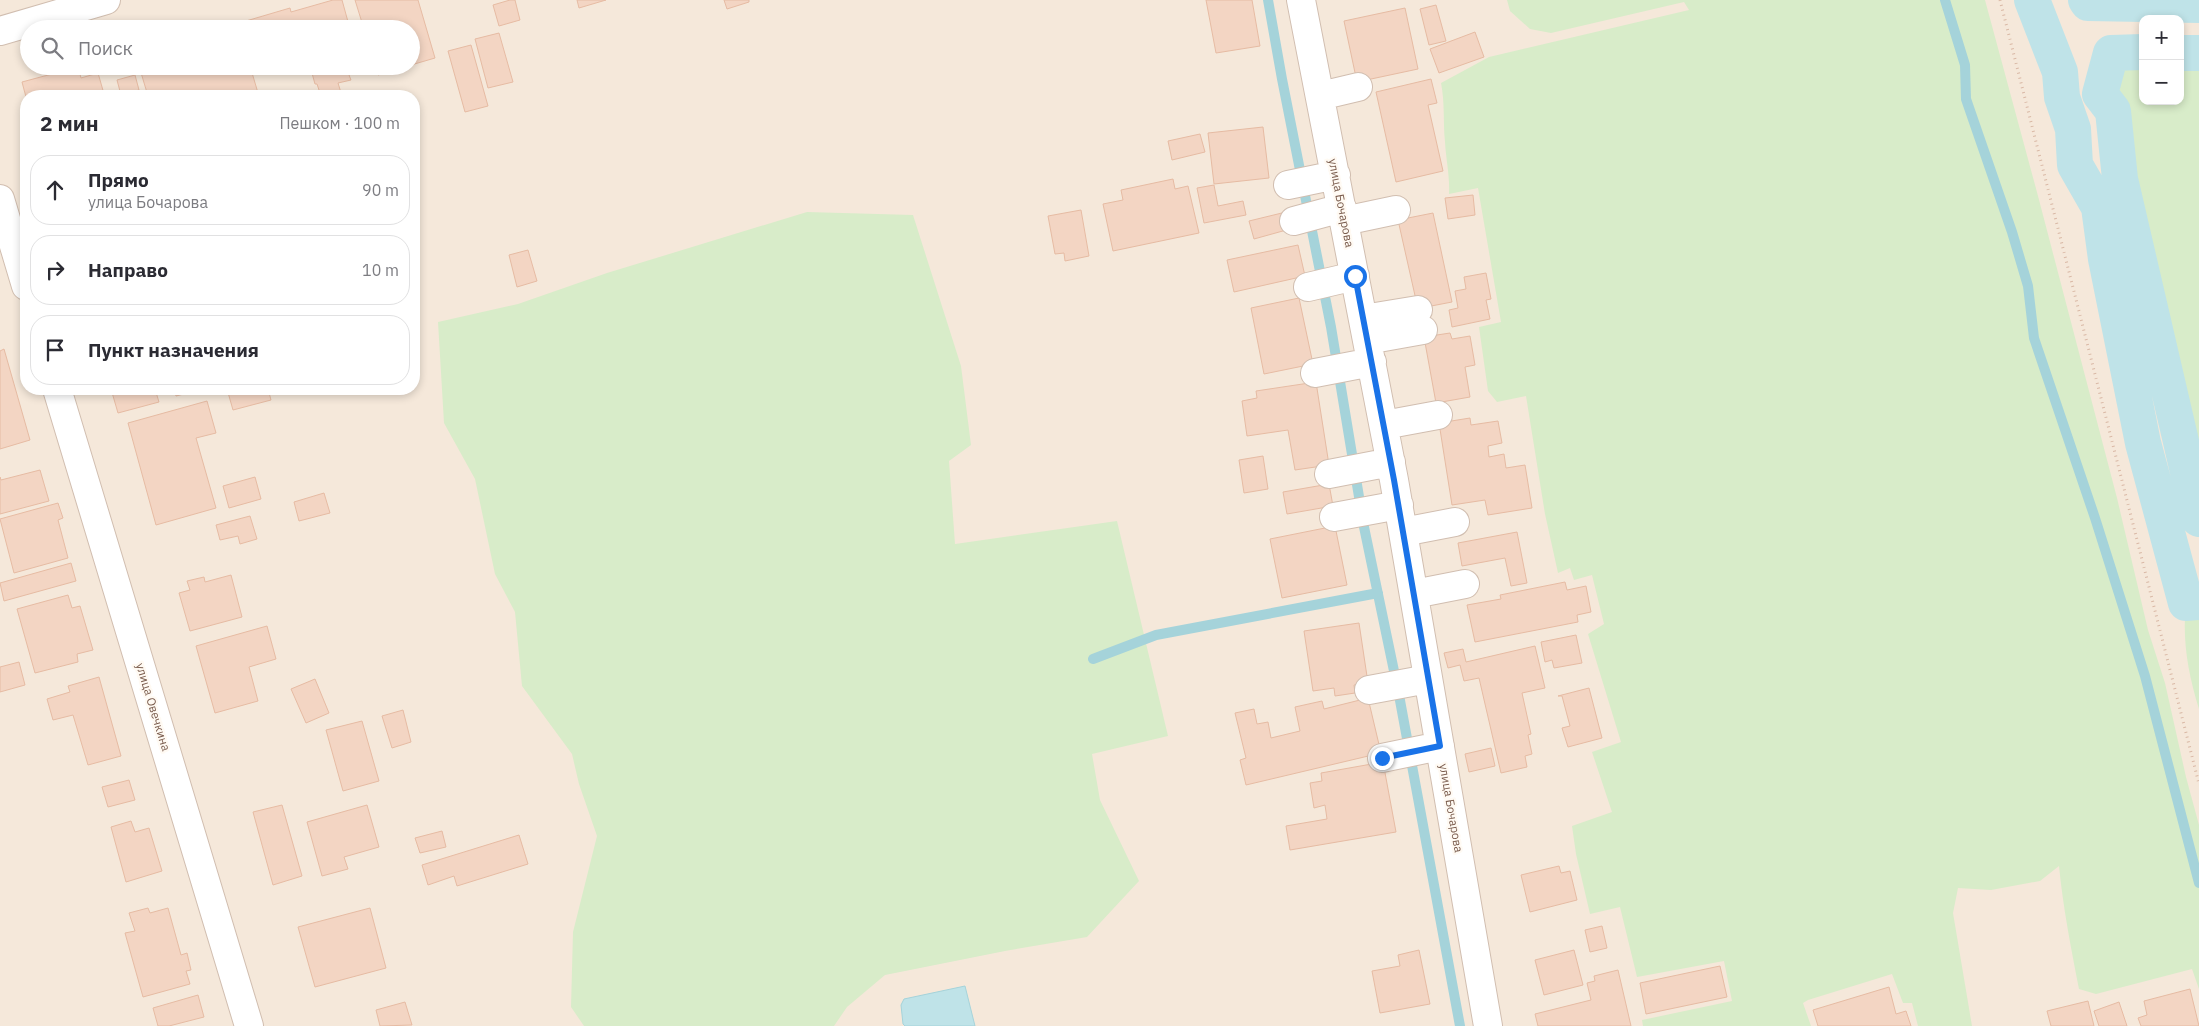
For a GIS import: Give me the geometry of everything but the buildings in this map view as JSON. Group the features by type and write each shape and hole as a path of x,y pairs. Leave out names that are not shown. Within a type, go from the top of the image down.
{"street":[{"path":"38,20 106,0"},
{"name":"улица Бочарова","path":"1301,0 1404,532 1488,1026"},
{"path":"0,31 20,25"},
{"path":"1320,96 1358,87"},
{"path":"1288,185 1336,175"},
{"path":"0,199 20,266"},
{"path":"1294,221 1396,210"},
{"path":"1308,287 1355,276"},
{"path":"1315,373 1367,340 1420,320"},
{"name":"улица Овечкина","path":"59,395 249,1026"},
{"path":"1384,425 1438,414"},
{"path":"1330,474 1391,462"},
{"path":"1334,517 1399,505"},
{"path":"1404,532 1455,522"},
{"path":"1414,594 1465,584"},
{"path":"1369,690 1428,679"},
{"path":"1382,758 1440,746"}],"path":[{"path":"2000,0 2199,784"}],"shaded area":[{"path":"0,0 2199,0 2199,1026 0,1026"}],"green space":[{"path":"1507,0 1985,0 2117,498 2148,630 2165,683 2199,825 2199,989 2192,969 2096,994 2079,989 2059,866 2040,881 1991,890 1958,888 1953,913 1972,1026 1918,1026 1912,1003 1903,1003 1892,974 1803,1003 1811,1026 1643,1026 1642,1020 1732,1001 1724,961 1637,977 1620,907 1590,914 1576,854 1572,826 1612,812 1592,752 1621,742 1588,634 1604,624 1592,575 1574,580 1570,568 1558,573 1545,514 1526,396 1497,402 1488,391 1479,327 1501,322 1478,188 1449,194 1441,83 1489,57 1689,10 1684,2 1551,33 1530,29 1510,11"},
{"path":"2086,0 2199,0 2199,5 2088,3"},
{"path":"2139,52 2139,105 2184,105 2184,53 2199,53 2199,519 2120,179 2113,111 2100,94 2111,53"},
{"path":"807,212 913,215 961,366 971,445 949,461 955,544 1117,521 1168,736 1092,754 1100,800 1139,881 1087,937 885,975 847,1007 834,1026 584,1026 571,1007 573,932 597,836 579,784 572,754 522,686 515,612 495,574 475,479 444,423 438,322 518,304 607,273"},
{"path":"2199,602 2199,709 2185,643 2185,617 2186,603"}],"water":[{"path":"965,986 975,1026 905,1026 903,1024 901,1005 904,999"}],"waterway":[{"path":"1268,0 1331,327 1364,527 1399,695 1460,1026"},
{"path":"1945,0 1965,65 1966,99 2012,232 2028,286 2034,338 2095,518 2145,676 2199,883"},
{"path":"2032,0 2060,72 2062,97 2073,129 2075,165 2099,207 2106,259 2143,443 2186,603 2199,602"},
{"path":"2086,0 2088,3 2199,5"},
{"path":"2139,52 2111,53 2100,94 2113,111 2120,179 2199,519"},
{"path":"2184,53 2199,53"},
{"path":"1093,659 1156,635 1378,593"}],"route":[{"path":"1355,276 1394,480 1440,746 1382,758"}]}
